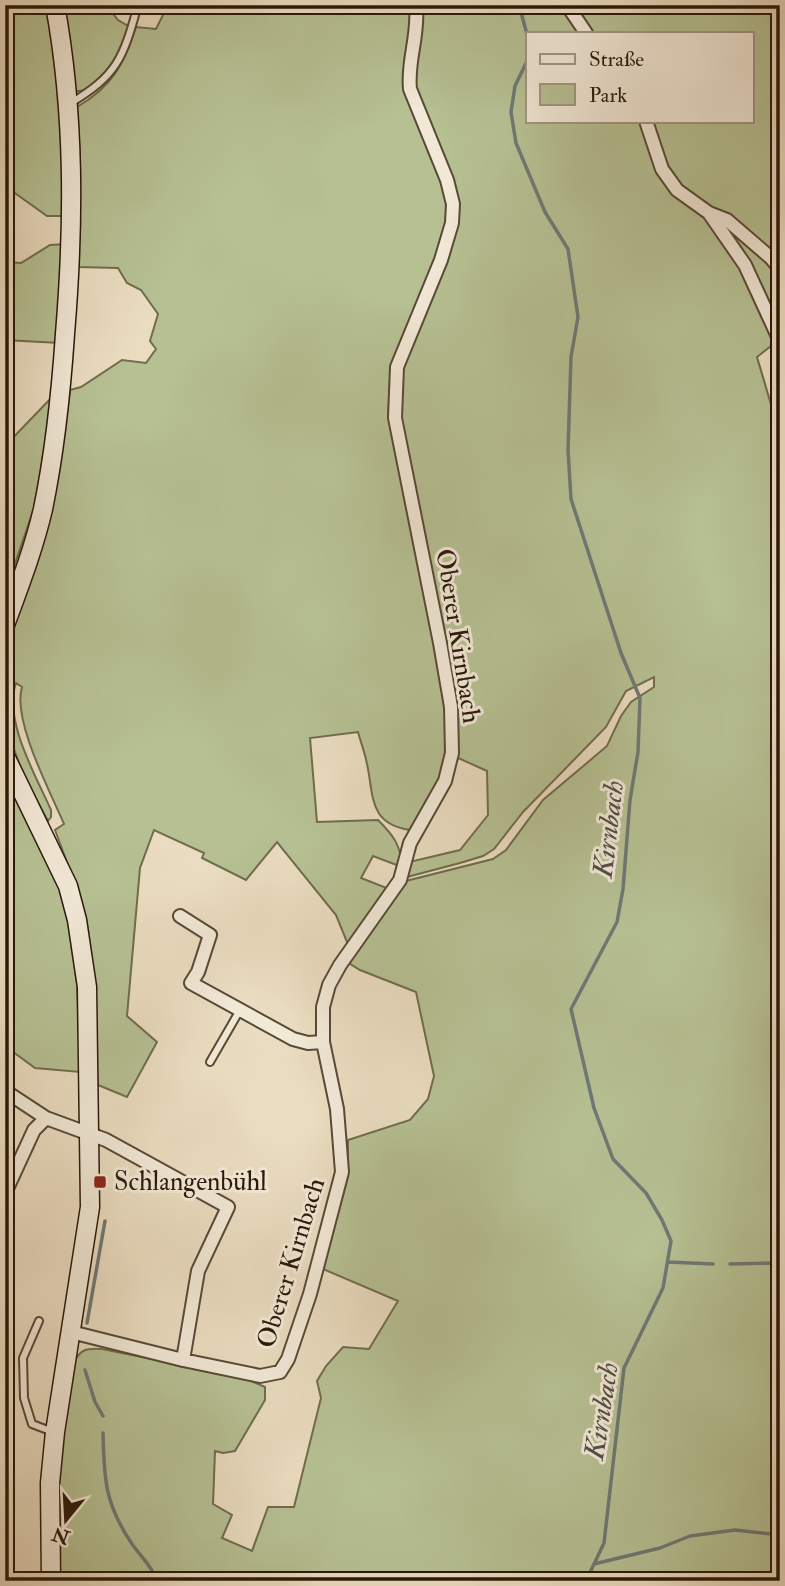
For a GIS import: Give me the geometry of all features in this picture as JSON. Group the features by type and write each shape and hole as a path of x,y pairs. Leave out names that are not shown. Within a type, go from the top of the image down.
{"main road":[{"path":"5,625 42,511 61,399 71,238 67,105 62,44 55,5"},
{"path":"5,756 68,886 77,920 86,987 90,1206 55,1432 50,1483 51,1581"}],"street":[{"name":"Oberer Kirnbach","path":"71,1332 260,1376 280,1372 288,1359 310,1294 342,1172 337,1110 323,1042 323,1007 329,985 400,880 410,843 445,781 452,753 451,707 394,418 397,367 442,260 452,223 453,204 447,180 410,89 409,76 417,36 416,5"},
{"path":"567,5 585,32"},
{"path":"646,122 662,169 677,190 709,213 727,220 780,269"},
{"path":"709,213 745,265 780,341"},
{"path":"180,916 210,935 198,972 191,983 293,1040 323,1042"},
{"path":"5,1091 46,1118 106,1140 228,1207 198,1271 183,1360"},
{"path":"5,1194 34,1130 46,1118"}],"lane":[{"path":"67,105 93,89 110,74 121,57 138,5"},
{"path":"210,1062 240,1010"},
{"path":"39,1321 23,1358 24,1398 32,1424 55,1432"}],"green space":[{"path":"5,5 48,5 59,84 64,216 47,216 5,186"},
{"path":"60,5 106,5 118,20 130,27 122,47 102,78 84,90 74,91"},
{"path":"177,5 413,5 407,75 444,181 449,211 444,238 396,355 390,380 388,417 396,440 447,703 448,753 439,783 423,816 410,830 387,822 375,806 358,732 310,738 317,822 378,820 392,836 400,852 402,867 373,856 361,878 389,889 352,942 347,942 336,915 277,842 246,880 202,858 204,853 154,830 140,868 127,1016 157,1042 127,1097 98,1085 88,929 77,889 55,830 64,824 27,736 20,701 22,687 16,683 13,698 17,730 51,810 48,821 23,775 6,726 5,653 26,585 47,530 70,390 81,387 122,360 146,363 156,349 150,341 158,314 141,290 127,283 118,268 78,267 80,157 77,107 100,91 115,73 136,27 156,29 165,11 175,14"},
{"path":"417,5 564,5 583,32 526,32 526,122 754,122 754,32 592,32 574,5 780,5 780,339 757,357 773,411 780,415 780,1581 57,1581 57,1470 73,1364 81,1352 88,1349 102,1349 242,1377 265,1387 265,1400 235,1451 215,1451 213,1504 232,1515 222,1538 252,1551 268,1507 294,1507 321,1398 317,1381 343,1347 369,1349 398,1301 323,1269 348,1176 348,1140 410,1120 428,1099 434,1076 416,992 360,970 347,962 406,881 493,859 506,850 543,800 607,746 631,702 654,687 654,677 626,691 606,727 523,812 494,849 483,856 407,877 409,862 460,850 488,815 487,771 456,757 399,426 398,379 455,213 413,89"},
{"path":"65,244 59,343 5,340 5,262 21,263 50,245"},
{"path":"54,395 34,508 5,593 5,446"},
{"path":"5,771 61,889 77,984 80,1072 35,1068 5,1046"}],"waterway":[{"name":"Kirnbach","path":"519,5 526,32"},
{"name":"Kirnbach","path":"526,63 515,86 511,112 516,143 545,212 568,249 578,317 571,357 568,450 571,499 621,653 640,698 638,752 617,922 571,1009 594,1108 613,1159 646,1193 671,1241 663,1288 624,1368 604,1543 586,1581"},
{"path":"87,1323 105,1221"},
{"path":"668,1262 713,1264"},
{"path":"730,1264 780,1263"},
{"path":"85,1370 95,1402 103,1416"},
{"path":"103,1433 105,1478 111,1504 123,1530 157,1581"},
{"path":"594,1564 660,1548 690,1536 735,1530 780,1535"}],"place":[{"name":"Schlangenbühl","path":"100,1182"}]}
